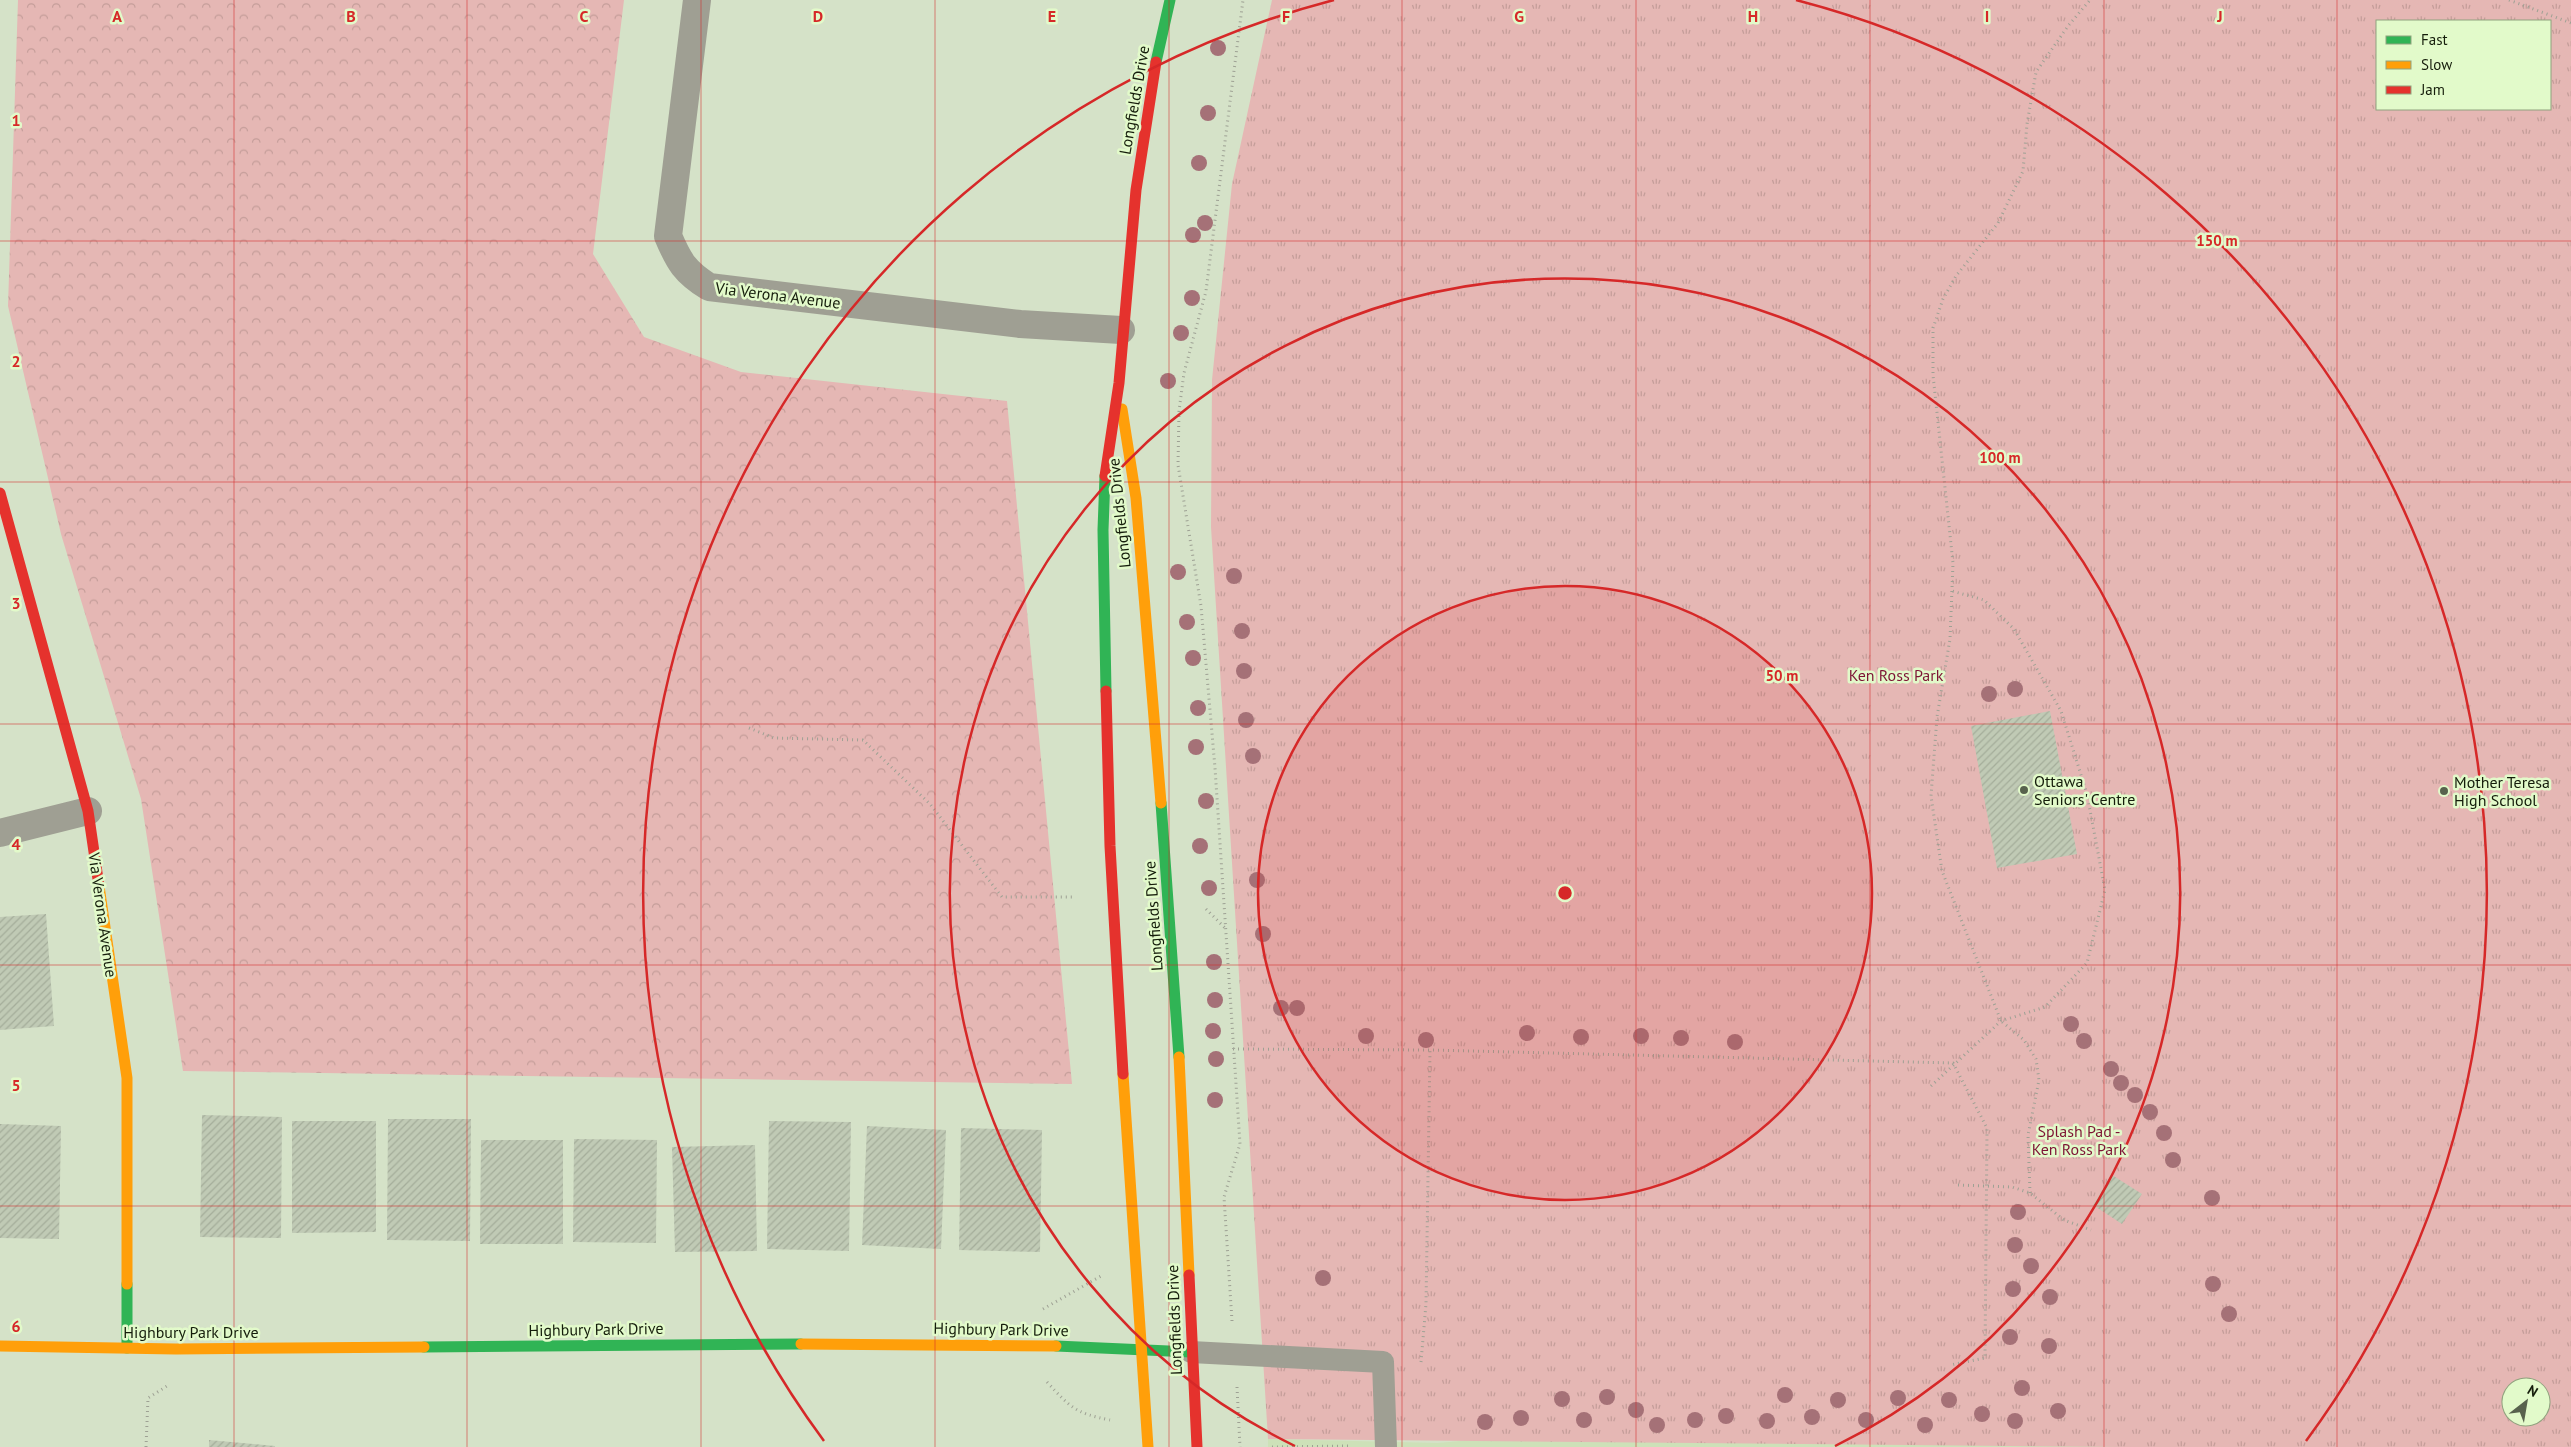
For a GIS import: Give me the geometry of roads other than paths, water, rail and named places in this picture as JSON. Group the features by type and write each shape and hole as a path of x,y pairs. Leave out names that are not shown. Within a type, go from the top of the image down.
{"street":[{"name":"Via Verona Avenue","path":"697,0 668,236 678,259 690,276 709,287 1020,324 1121,330"},
{"name":"Longfields Drive","path":"1148,1447 1138,1270 1126,1122 1106,735 1104,491 1118,385 1121,330 1136,178 1170,0"},
{"name":"Longfields Drive","path":"1118,385 1136,498 1166,859 1180,1067 1196,1447"},
{"name":"Via Verona Avenue","path":"0,493 88,811 127,1078 127,1348"},
{"path":"0,833 88,811"},
{"name":"Highbury Park Drive","path":"0,1346 176,1349 881,1342 1012,1344 1192,1352"}],"lane":[{"path":"1192,1352 1383,1362 1386,1447"}],"place":[{"name":"Ottawa Seniors' Centre","path":"2024,790"},
{"name":"Mother Teresa High School","path":"2444,791"}],"park label":[{"name":"Ken Ross Park","path":"1896,675"},
{"name":"Splash Pad - Ken Ross Park","path":"2079,1140"}]}
